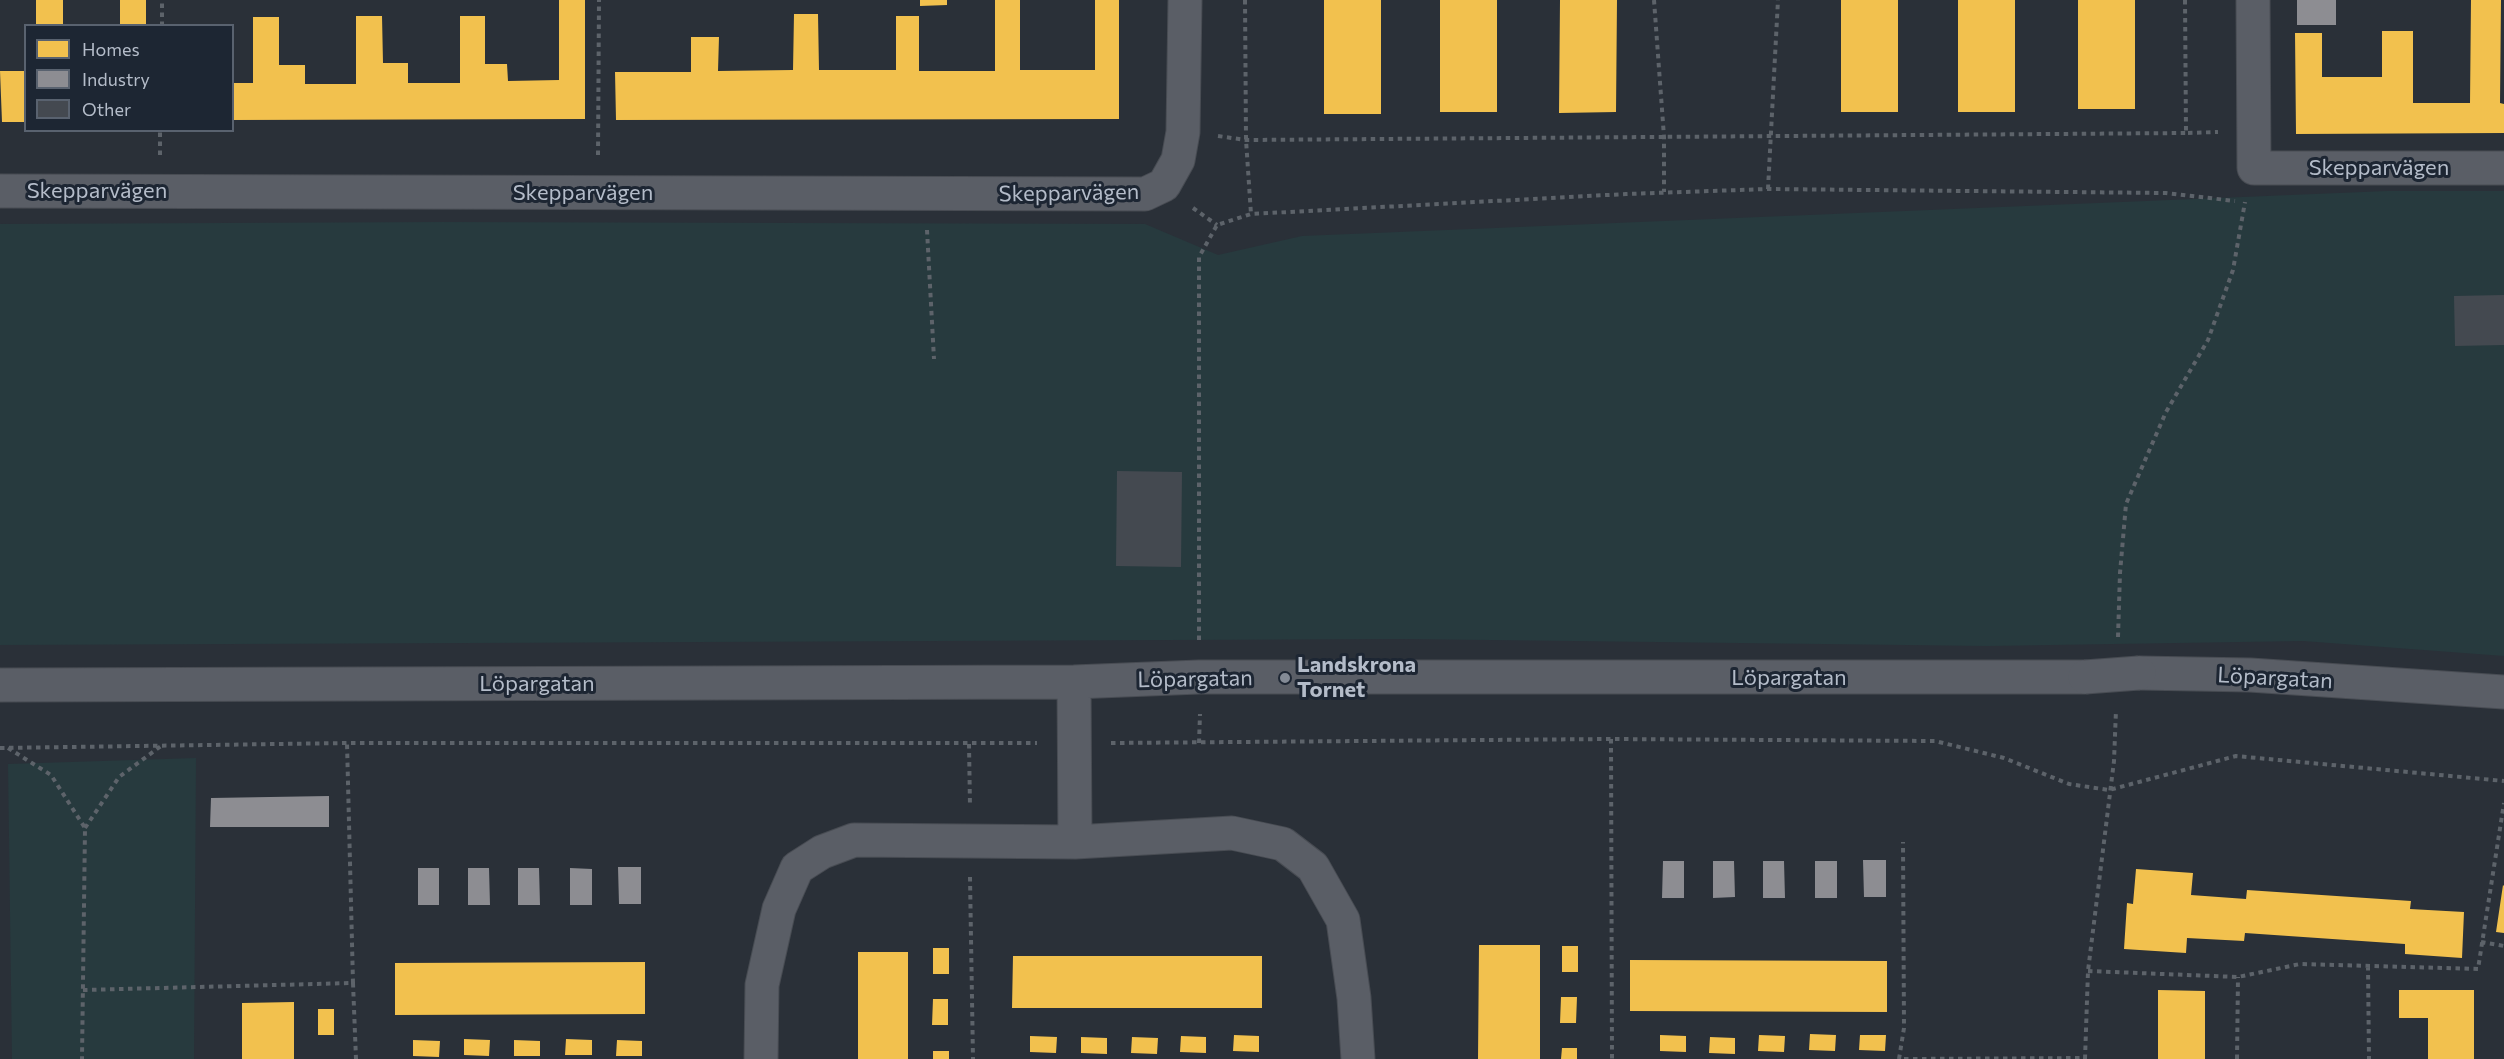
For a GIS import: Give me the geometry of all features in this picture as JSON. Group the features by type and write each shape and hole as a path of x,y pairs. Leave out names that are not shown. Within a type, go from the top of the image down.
{"street":[{"path":"1183,132 1185,0"},
{"path":"2253,0 2254,168"},
{"name":"Skepparvägen","path":"0,191 1145,194 1164,185 1178,160 1183,132"},
{"name":"Skepparvägen","path":"2254,168 2504,168"},
{"name":"Löpargatan","path":"0,685 1074,682 1199,677 2085,677 2139,673 2250,675 2504,692"},
{"path":"1074,682 1075,843"},
{"path":"761,1059 762,986 779,909 797,868 822,852 854,840 1075,843 1232,832 1284,844 1313,867 1343,920 1354,998 1358,1059"}],"path":[{"path":"162,0 162,24"},
{"path":"598,193 599,0"},
{"path":"1245,0 1246,140 1251,214"},
{"path":"1654,0 1664,137 1664,192"},
{"path":"1768,189 1778,0"},
{"path":"2186,0 2186,133"},
{"path":"1183,132 1246,140 2254,131"},
{"path":"2117,646 2126,504 2166,412 2208,340 2233,270 2254,168"},
{"path":"1199,743 1198,257 1217,225 1251,214 1664,192 1768,189 2166,193 2245,203"},
{"path":"925,194 934,359"},
{"path":"1904,1059 2085,1058 2088,971 2114,761 2116,699"},
{"path":"1611,739 1612,1059"},
{"path":"0,748 347,743 969,744 1611,739 1935,741 2004,758 2069,784 2109,790 2236,756 2504,781"},
{"path":"347,743 356,1059"},
{"path":"969,744 973,1059"},
{"path":"85,828 119,777 162,746"},
{"path":"8,748 51,774 85,828 82,1059"},
{"path":"2088,971 2238,976 2300,964 2478,969 2504,803"},
{"path":"1899,1059 1905,1029 1903,842"},
{"path":"2481,942 2504,946"},
{"path":"2368,966 2369,1059"},
{"path":"2237,1059 2238,976"},
{"path":"83,990 353,983"}],"green space":[{"path":"2387,191 2504,191 2504,656 2303,641 1988,646 1406,639 0,645 0,224 443,222 1145,224 1218,255 1302,236"},
{"path":"196,758 194,1059 12,1059 8,764"}],"building: Homes":[{"path":"36,0 63,0 63,24 36,24"},
{"path":"120,0 146,0 146,24 120,24"},
{"path":"559,0 585,0 585,119 234,120 234,83 253,83 253,17 279,17 279,65 305,65 305,84 356,84 356,16 382,16 383,63 408,63 408,83 460,83 460,16 485,16 485,64 507,64 508,81 559,80"},
{"path":"920,0 947,0 947,5 920,6"},
{"path":"995,0 1020,0 1020,70 1095,70 1095,0 1119,0 1119,119 616,120 615,72 691,72 691,37 719,37 718,71 793,70 794,14 818,14 819,70 896,70 896,16 919,16 919,71 995,71"},
{"path":"1324,0 1381,0 1381,114 1324,114"},
{"path":"1440,0 1497,0 1497,112 1440,112"},
{"path":"1560,0 1617,0 1616,112 1559,113"},
{"path":"1841,0 1898,0 1898,112 1841,112"},
{"path":"1958,0 2015,0 2015,112 1958,112"},
{"path":"2078,0 2135,0 2135,109 2078,109"},
{"path":"2471,0 2501,0 2500,103 2504,104 2504,133 2296,134 2295,33 2322,33 2322,77 2382,77 2382,31 2413,31 2413,103 2470,103"},
{"path":"0,71 24,71 24,122 2,122"},
{"path":"2136,869 2193,873 2191,895 2246,899 2247,890 2411,901 2410,909 2464,912 2462,958 2405,954 2405,944 2245,933 2244,941 2187,938 2186,953 2124,949 2127,903 2133,904"},
{"path":"2504,886 2504,933 2496,932"},
{"path":"1479,945 1540,945 1540,1059 1478,1059"},
{"path":"1562,946 1578,946 1578,972 1562,972"},
{"path":"933,948 949,948 949,974 933,974"},
{"path":"858,952 908,952 908,1059 858,1059"},
{"path":"1013,956 1262,956 1262,1008 1012,1008"},
{"path":"1630,960 1887,961 1887,1012 1630,1011"},
{"path":"645,962 645,1014 395,1015 395,963"},
{"path":"2158,990 2205,991 2205,1059 2158,1059"},
{"path":"2399,990 2474,990 2474,1059 2428,1059 2428,1018 2399,1018"},
{"path":"1561,997 1577,997 1576,1023 1560,1023"},
{"path":"933,999 948,999 948,1025 932,1025"},
{"path":"294,1002 294,1059 242,1059 242,1003"},
{"path":"318,1009 334,1009 334,1035 318,1035"},
{"path":"1810,1034 1836,1035 1835,1051 1809,1050"},
{"path":"1234,1035 1259,1036 1259,1052 1233,1051"},
{"path":"1660,1035 1686,1036 1686,1052 1660,1051"},
{"path":"1759,1035 1785,1036 1784,1052 1758,1051"},
{"path":"1860,1035 1886,1035 1885,1051 1859,1050"},
{"path":"1030,1036 1057,1037 1056,1053 1030,1052"},
{"path":"1181,1036 1206,1037 1206,1053 1180,1052"},
{"path":"1081,1037 1107,1038 1107,1054 1081,1053"},
{"path":"1132,1037 1158,1038 1157,1054 1131,1053"},
{"path":"1710,1037 1735,1038 1735,1054 1709,1053"},
{"path":"464,1039 490,1040 489,1056 464,1055"},
{"path":"566,1039 592,1040 592,1055 565,1055"},
{"path":"413,1040 440,1041 439,1057 413,1056"},
{"path":"514,1040 540,1041 540,1056 514,1056"},
{"path":"617,1040 642,1041 642,1056 616,1056"},
{"path":"1562,1048 1577,1048 1577,1059 1561,1059"},
{"path":"933,1051 949,1051 949,1059 933,1059"}],"building: Industry":[{"path":"2297,0 2336,0 2336,25 2297,25"},
{"path":"329,796 329,827 210,827 211,798"},
{"path":"1863,860 1886,860 1886,897 1864,897"},
{"path":"1663,861 1684,861 1684,898 1662,898"},
{"path":"1713,861 1734,861 1735,897 1713,898"},
{"path":"1763,861 1784,861 1785,898 1763,898"},
{"path":"1815,861 1837,861 1837,898 1815,898"},
{"path":"618,867 641,867 641,904 619,904"},
{"path":"418,868 439,868 439,905 418,905"},
{"path":"468,868 489,868 490,905 468,905"},
{"path":"518,868 539,868 540,905 518,905"},
{"path":"570,868 592,869 592,905 570,905"}],"building: Other":[{"path":"2504,295 2504,345 2455,346 2454,296"},
{"path":"1117,471 1182,472 1181,567 1116,566"}],"place":[{"name":"Landskrona Tornet","path":"1285,678"}]}
